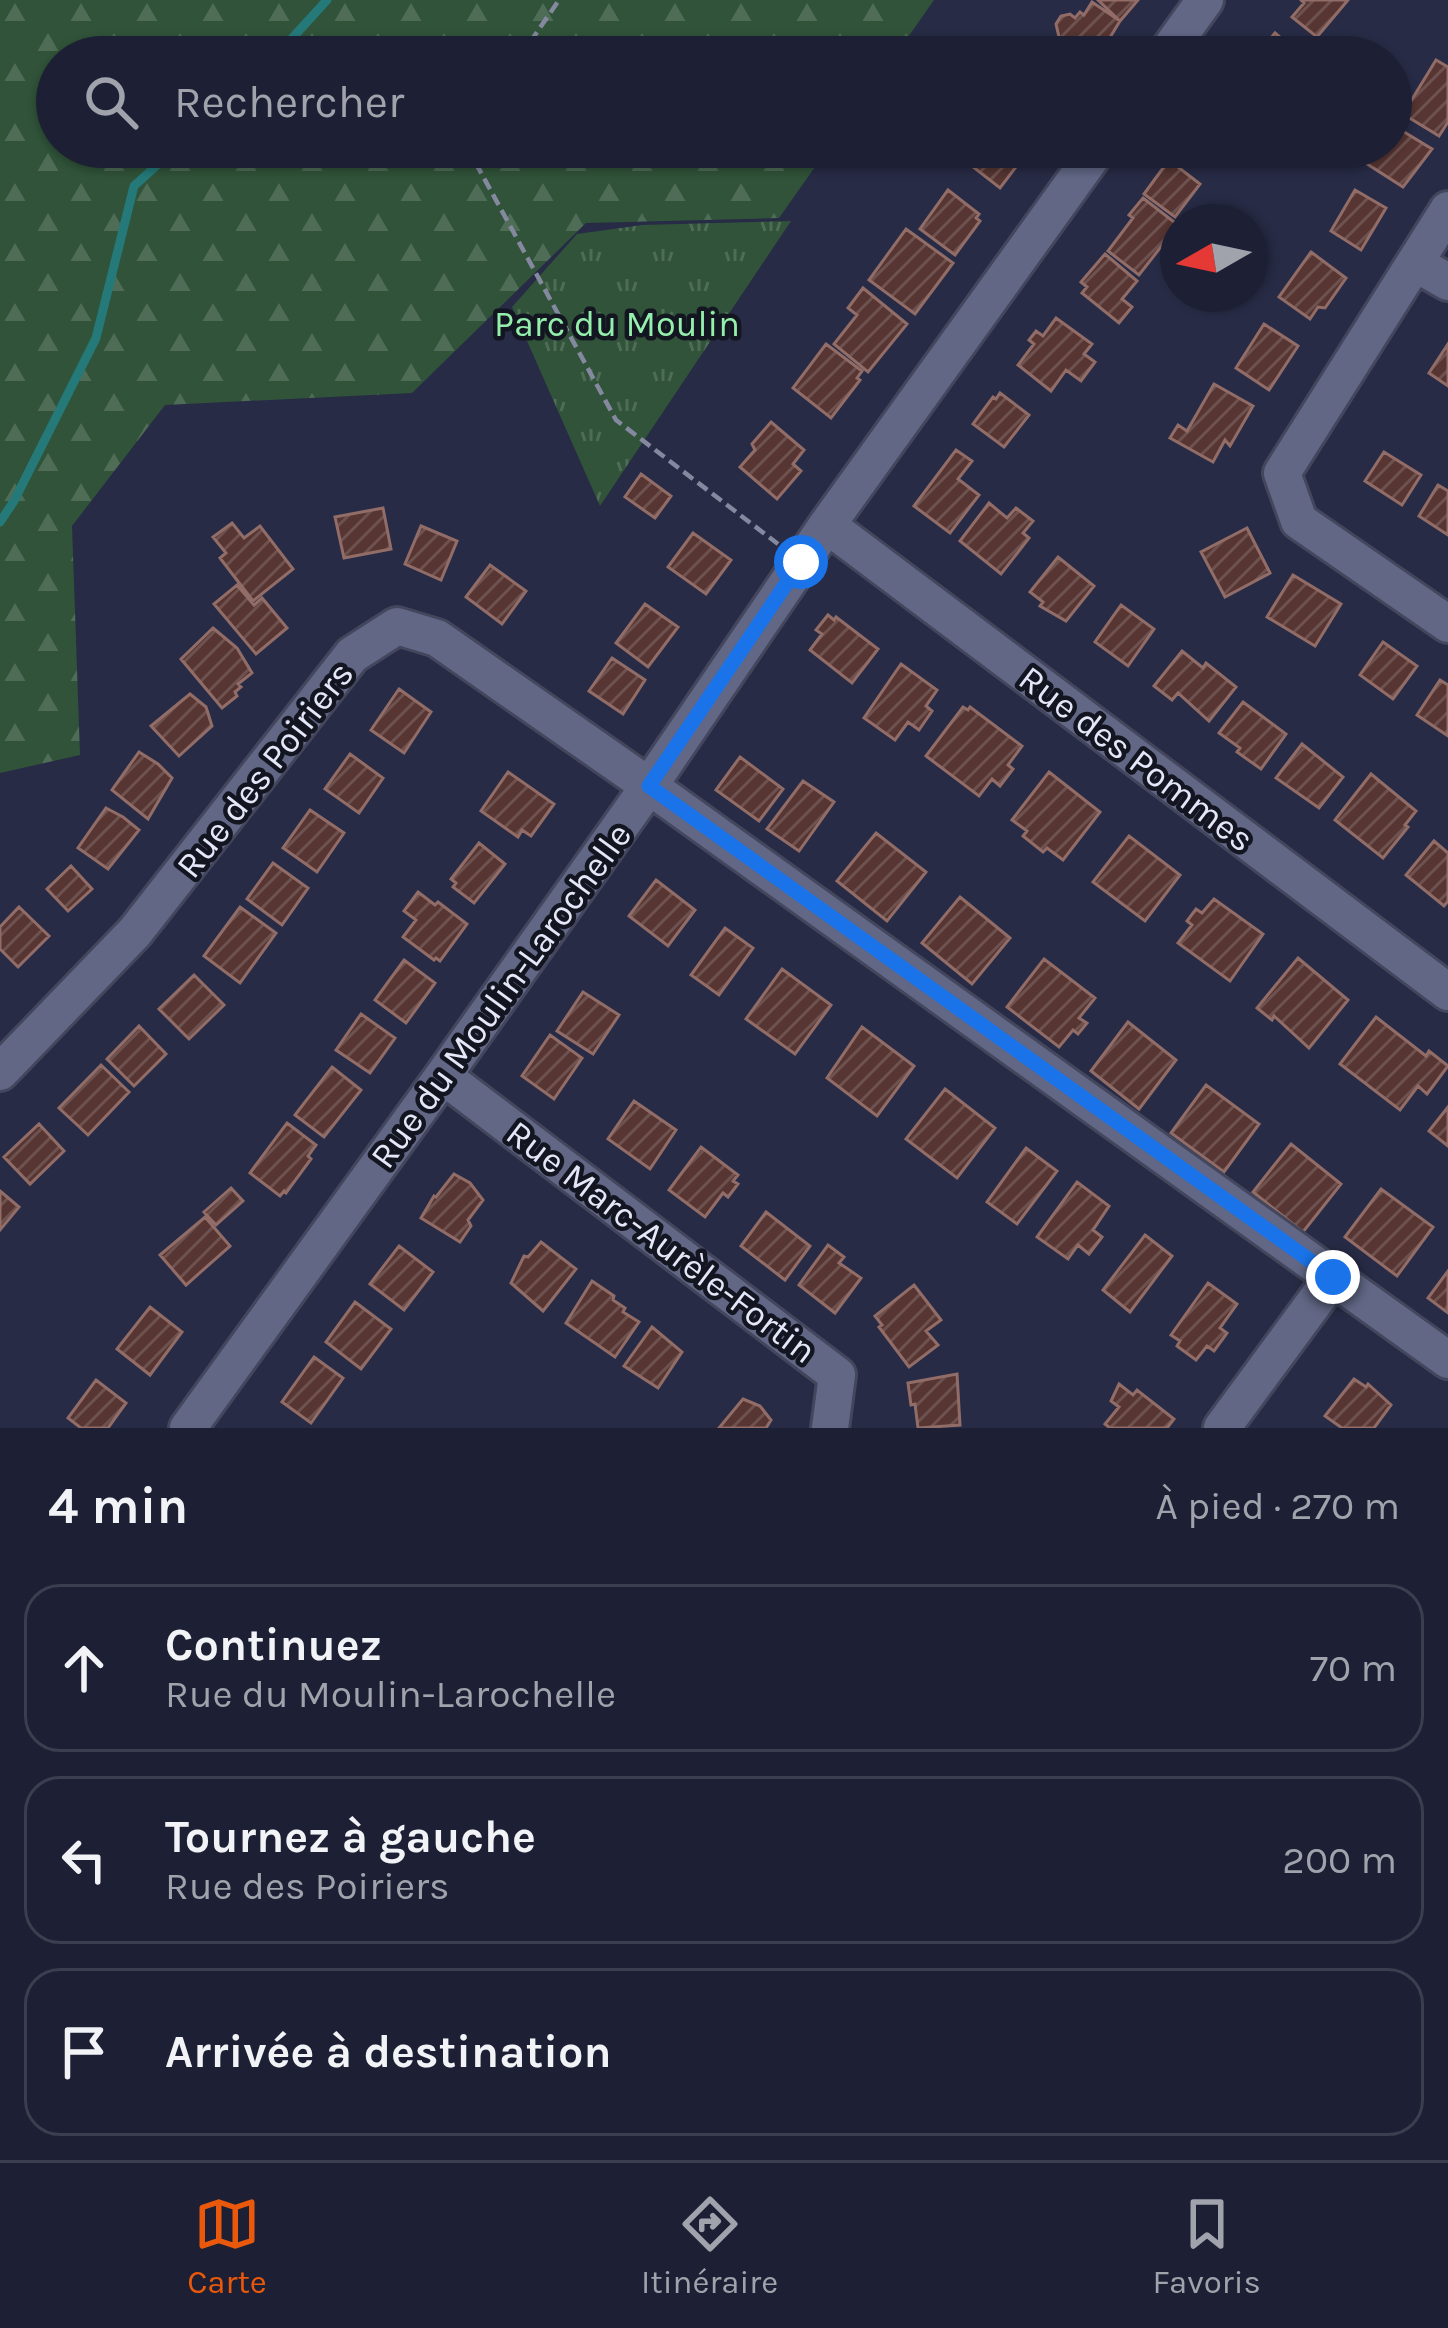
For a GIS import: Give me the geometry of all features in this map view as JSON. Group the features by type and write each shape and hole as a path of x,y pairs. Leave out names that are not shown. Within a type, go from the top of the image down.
{"street":[{"path":"1178,36 1204,0"},
{"name":"Rue du Moulin-Larochelle","path":"188,1428 443,1076 827,525 1084,168"},
{"path":"1448,210 1282,473 1299,521 1448,624"},
{"path":"1415,262 1448,282"},
{"name":"Rue des Pommes","path":"827,525 1448,992"},
{"name":"Rue des Poiriers","path":"0,1072 135,932 352,655 397,626 437,638 649,786 1448,1360"},
{"name":"Rue Marc-Aurèle-Fortin","path":"443,1076 837,1375 830,1428"},
{"path":"1222,1428 1333,1277"}],"path":[{"path":"534,36 559,0"},
{"path":"478,168 616,420 801,562"}],"green space":[{"path":"0,0 934,0 909,36 36,36 36,168 814,168 779,218 586,223 412,393 165,405 72,526 80,755 0,773"},
{"name":"Parc du Moulin","path":"791,221 600,506 512,307 577,234 642,225"}],"building":[{"path":"1098,0 1138,0 1120,21"},
{"path":"1301,0 1348,0 1318,36 1292,17 1304,3"},
{"path":"1092,2 1120,21 1111,36 1059,36 1056,24 1061,16 1084,15"},
{"path":"1436,60 1448,67 1448,122 1439,136 1412,120 1412,99"},
{"path":"1412,137 1432,149 1403,187 1373,168 1412,168"},
{"path":"974,168 1015,168 1000,188"},
{"path":"1163,168 1179,168 1200,184 1185,204 1160,206 1144,194"},
{"path":"948,190 979,214 980,221 955,255 920,229"},
{"path":"1355,190 1386,208 1361,250 1331,231"},
{"path":"1143,198 1160,211 1160,248 1139,275 1108,251 1133,218 1129,215"},
{"path":"906,229 953,263 915,314 869,280"},
{"path":"1311,252 1346,278 1325,308 1318,307 1310,319 1279,297"},
{"path":"1105,254 1137,281 1122,299 1132,307 1119,323 1082,293 1087,287 1081,282"},
{"path":"863,288 907,324 868,372 834,344 857,315 848,308"},
{"path":"1056,318 1092,344 1084,354 1095,362 1081,381 1066,370 1051,391 1018,365 1034,344 1029,340 1036,331 1043,336"},
{"path":"1264,324 1298,346 1269,390 1236,368"},
{"path":"826,344 862,371 831,418 793,388"},
{"path":"1448,344 1448,386 1429,373"},
{"path":"1214,384 1253,406 1230,446 1225,440 1213,462 1170,438 1178,425 1187,431"},
{"path":"1000,393 1029,415 1004,447 973,424"},
{"path":"771,422 804,450 793,464 801,471 777,499 740,467"},
{"path":"956,450 972,461 958,479 979,495 950,533 914,506"},
{"path":"1384,452 1421,475 1402,505 1365,481"},
{"path":"641,474 671,496 655,518 625,497"},
{"path":"1438,485 1448,491 1448,535 1419,516"},
{"path":"989,503 1007,518 1016,508 1033,521 1023,533 1029,538 1001,574 960,541"},
{"path":"383,508 391,549 344,558 335,517"},
{"path":"232,523 244,538 260,526 293,569 253,601 220,558 226,553 213,537"},
{"path":"421,526 457,541 441,580 405,564"},
{"path":"1247,528 1270,573 1225,597 1201,552"},
{"path":"693,533 731,560 706,594 668,567"},
{"path":"1058,557 1094,586 1066,621 1040,606 1043,602 1030,592"},
{"path":"490,565 526,591 502,624 466,597"},
{"path":"1293,575 1341,604 1315,646 1267,617"},
{"path":"237,585 254,605 262,598 287,628 256,654 214,604"},
{"path":"645,604 678,627 648,667 616,643"},
{"path":"1121,605 1154,629 1128,666 1095,642"},
{"path":"828,615 878,649 852,683 810,650 822,634 816,630"},
{"path":"213,628 237,648 252,673 222,708 181,659"},
{"path":"1383,642 1417,666 1393,699 1360,675"},
{"path":"1182,651 1236,687 1209,721 1178,693 1172,700 1154,686"},
{"path":"612,658 645,680 623,714 589,691"},
{"path":"901,664 937,690 926,706 932,711 919,730 908,722 895,740 864,718"},
{"path":"1440,680 1448,685 1448,736 1417,715"},
{"path":"399,689 431,712 404,753 371,730"},
{"path":"190,694 206,707 212,726 179,756 151,726"},
{"path":"1243,702 1286,734 1261,769 1219,733"},
{"path":"963,707 970,707 1022,746 1000,786 992,779 979,796 926,756"},
{"path":"1302,744 1343,777 1319,808 1276,778"},
{"path":"139,752 172,778 148,819 112,790"},
{"path":"350,754 383,778 359,813 325,789"},
{"path":"740,757 783,789 759,821 716,790"},
{"path":"508,772 554,804 531,836 522,830 518,837 481,811"},
{"path":"1049,772 1100,812 1063,860 1047,848 1043,852 1012,820"},
{"path":"1371,774 1416,811 1383,858 1335,820"},
{"path":"803,781 834,802 799,851 767,829"},
{"path":"106,808 139,830 108,869 78,848"},
{"path":"310,810 344,833 317,872 283,848"},
{"path":"876,833 926,872 887,921 837,881"},
{"path":"1129,836 1180,875 1145,921 1093,882"},
{"path":"1434,841 1448,853 1448,901 1444,906 1406,875"},
{"path":"479,843 505,864 474,903 453,887 456,883 451,879"},
{"path":"273,863 308,888 282,925 247,899"},
{"path":"71,866 92,889 68,911 47,889"},
{"path":"656,880 695,910 668,946 629,916"},
{"path":"418,892 467,924 440,961 403,937 416,920 404,911"},
{"path":"960,897 1010,938 972,984 922,943"},
{"path":"1214,899 1263,934 1230,981 1178,943 1192,925 1187,921 1196,909 1202,913"},
{"path":"19,907 49,936 18,967 0,949 0,927"},
{"path":"240,907 276,933 240,983 204,956"},
{"path":"725,928 753,948 719,995 691,975"},
{"path":"1298,958 1348,1000 1309,1048 1274,1016 1272,1020 1257,1008"},
{"path":"1044,959 1095,998 1079,1018 1087,1023 1078,1034 1073,1030 1059,1047 1007,1007"},
{"path":"404,960 435,983 406,1023 375,1000"},
{"path":"782,969 831,1005 795,1054 746,1019"},
{"path":"194,975 224,1005 189,1039 159,1009"},
{"path":"583,992 619,1015 593,1054 557,1031"},
{"path":"361,1014 395,1038 370,1073 336,1050"},
{"path":"1376,1017 1426,1056 1429,1051 1448,1066 1427,1094 1418,1086 1400,1110 1340,1064"},
{"path":"1128,1022 1176,1060 1139,1109 1091,1071"},
{"path":"139,1026 166,1054 134,1086 107,1059"},
{"path":"862,1027 914,1066 877,1116 827,1078"},
{"path":"550,1035 582,1058 554,1099 522,1076"},
{"path":"101,1065 129,1092 88,1135 59,1108"},
{"path":"332,1067 361,1090 324,1137 295,1115"},
{"path":"1206,1085 1259,1124 1224,1172 1171,1133"},
{"path":"945,1089 995,1128 957,1178 906,1139"},
{"path":"634,1101 676,1130 650,1169 608,1139"},
{"path":"1448,1107 1448,1146 1429,1131"},
{"path":"287,1123 316,1145 308,1156 311,1159 280,1196 250,1173"},
{"path":"39,1124 64,1151 30,1184 4,1157"},
{"path":"1291,1144 1341,1184 1303,1232 1253,1192"},
{"path":"701,1147 738,1175 733,1181 738,1184 728,1197 723,1193 705,1217 669,1190"},
{"path":"1026,1148 1057,1171 1017,1224 987,1202"},
{"path":"454,1174 470,1183 483,1200 460,1242 421,1218"},
{"path":"1077,1182 1109,1206 1093,1230 1102,1237 1089,1254 1078,1245 1068,1259 1037,1237"},
{"path":"231,1188 243,1201 216,1225 204,1212"},
{"path":"1381,1189 1433,1227 1397,1276 1345,1237"},
{"path":"0,1191 19,1207 0,1230"},
{"path":"766,1212 810,1246 785,1280 741,1246"},
{"path":"205,1217 230,1246 186,1285 160,1255"},
{"path":"1145,1235 1172,1256 1130,1312 1103,1290"},
{"path":"541,1242 576,1269 543,1311 511,1283 524,1256"},
{"path":"828,1245 844,1257 839,1263 861,1278 835,1313 799,1285"},
{"path":"399,1246 433,1272 404,1310 370,1284"},
{"path":"1448,1271 1448,1313 1428,1298"},
{"path":"592,1281 639,1322 615,1357 566,1323"},
{"path":"1208,1283 1237,1304 1220,1328 1227,1333 1214,1351 1207,1346 1196,1360 1171,1335"},
{"path":"914,1285 941,1320 926,1331 938,1345 909,1367 875,1316"},
{"path":"355,1302 391,1329 361,1369 326,1342"},
{"path":"150,1307 182,1332 150,1375 117,1349"},
{"path":"652,1327 682,1352 658,1388 624,1366"},
{"path":"314,1357 343,1378 311,1423 282,1402"},
{"path":"957,1374 960,1425 918,1428 908,1383"},
{"path":"1354,1379 1368,1384 1391,1405 1374,1428 1342,1428 1325,1416"},
{"path":"96,1380 126,1403 108,1428 81,1428 68,1418"},
{"path":"1119,1384 1133,1395 1137,1390 1174,1419 1167,1428 1110,1428 1105,1424 1119,1407 1111,1401"},
{"path":"743,1399 760,1406 771,1420 766,1428 719,1428"}],"waterway":[{"path":"294,36 327,0"},
{"path":"0,522 96,338 134,186 154,168"}],"route":[{"path":"801,562 649,786 1333,1277"}]}
